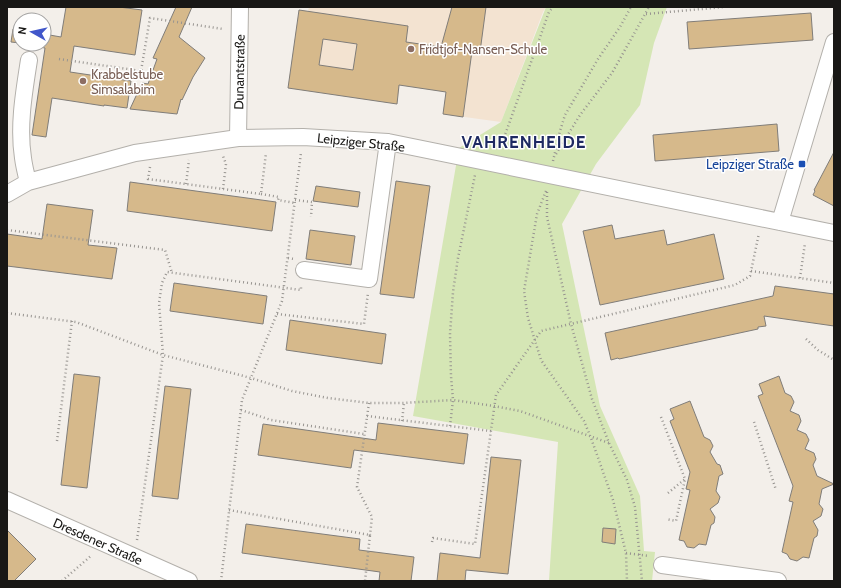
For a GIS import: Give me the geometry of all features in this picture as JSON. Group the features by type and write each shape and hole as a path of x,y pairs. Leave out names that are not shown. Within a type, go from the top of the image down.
{"street":[{"name":"Dunantstraße","path":"238,138 240,7"},
{"path":"780,222 834,42"},
{"path":"28,182 23,158 21,132 29,60"},
{"name":"Leipziger Straße","path":"7,194 28,182 135,153 238,138 303,137 388,142 834,233"},
{"path":"304,270 369,279 388,142"},
{"name":"Dresdener Straße","path":"7,500 189,581"},
{"path":"662,565 778,581"}],"path":[{"path":"494,164 553,7"},
{"path":"631,7 565,115 554,156 580,115 612,73 649,7"},
{"path":"646,14 724,7"},
{"path":"60,58 141,71 150,18 240,32"},
{"path":"261,194 268,137"},
{"path":"221,581 242,400 282,301 303,137"},
{"path":"186,184 198,144 224,157 226,164 223,189"},
{"path":"152,150 148,178 279,197 278,200 312,202 311,216"},
{"path":"450,426 454,400 451,376 450,334 453,292 458,258 478,160"},
{"path":"627,581 626,553 613,500 591,438 580,415 541,360 528,318 524,290 537,214 547,190 548,217 571,324 592,399 609,443 627,480 635,508 642,581"},
{"path":"432,542 433,538 475,544 496,395 541,331 735,285 750,276 762,218"},
{"path":"800,278 808,228"},
{"path":"7,230 165,250 172,273"},
{"path":"134,557 163,355 159,303 162,283 167,272 301,290 304,270"},
{"path":"751,271 834,283"},
{"path":"277,314 364,324 369,279"},
{"path":"7,313 72,321 163,355 251,378 292,392 369,403 404,403 454,400 494,406 520,411 591,438 609,443"},
{"path":"57,441 72,321"},
{"path":"806,339 818,350 834,360"},
{"path":"365,581 372,517 357,487 369,403"},
{"path":"402,421 404,403"},
{"path":"241,410 271,420 364,434"},
{"path":"367,416 491,431"},
{"path":"661,417 685,479 676,521 666,519"},
{"path":"754,422 776,490"},
{"path":"668,493 685,479"},
{"path":"230,510 371,535"},
{"path":"62,581 104,543"},
{"path":"626,553 655,556 662,565"}],"shaded area":[{"name":"Fridtjof-Nansen-Schule","path":"309,7 546,7 501,122 443,114 446,92 400,85 397,104 288,88 299,10 308,11"}],"green space":[{"path":"546,7 667,7 654,43 640,105 596,164 562,224 600,406 640,496 644,551 655,552 652,581 549,581 558,442 413,416 459,148 501,122"}],"building":[{"path":"66,7 119,7 142,10 135,55 74,46 70,72 131,81 127,108 52,98 46,137 32,135 44,52 52,52 52,35 61,37"},
{"path":"176,7 192,7 179,37 205,58 193,77 182,100 181,99 177,114 130,109 142,83 148,84 157,59 153,58"},
{"path":"452,7 486,7 480,52 472,51 463,117 443,114 446,92 399,85 397,104 288,88 299,10 408,26 406,42 441,47","holes":["323,39 357,44 353,70 319,65"]},
{"path":"811,13 813,40 689,49 687,22"},
{"path":"777,124 779,151 655,161 653,135"},
{"path":"834,152 834,206 813,195 814,190"},
{"path":"396,181 430,186 414,298 380,294"},
{"path":"130,182 276,202 272,231 127,211"},
{"path":"316,186 360,192 358,207 313,201"},
{"path":"47,204 93,210 88,245 117,248 112,279 7,266 7,234 42,239"},
{"path":"612,225 615,239 664,230 667,245 714,234 724,279 600,305 583,231"},
{"path":"310,230 355,236 351,265 306,259"},
{"path":"174,283 267,296 263,324 170,311"},
{"path":"775,286 834,294 834,326 764,316 766,326 758,327 758,329 611,360 605,333 773,296"},
{"path":"290,320 386,334 382,364 286,350"},
{"path":"74,374 100,377 87,488 61,485"},
{"path":"779,376 785,393 791,396 794,402 790,411 799,415 801,421 797,430 806,434 809,440 805,449 814,453 816,459 813,465 817,476 834,484 822,489 819,504 823,509 821,516 813,521 818,530 817,536 814,538 809,558 803,557 797,561 790,559 787,554 782,552 793,502 789,501 793,486 758,396 763,394 759,384"},
{"path":"165,386 191,389 178,499 152,496"},
{"path":"690,401 704,437 710,440 713,446 710,452 717,464 720,465 723,474 719,476 716,491 720,497 718,503 710,509 715,517 714,523 711,525 706,545 699,544 694,548 687,547 684,541 679,540 690,490 686,489 690,472 670,421 674,419 670,409"},
{"path":"378,423 468,434 464,464 354,450 351,468 258,455 263,424 376,440"},
{"path":"491,457 521,460 508,574 466,570 465,581 437,581 440,553 480,558"},
{"path":"246,524 360,539 359,550 414,557 411,581 379,581 380,572 242,553"},
{"path":"603,528 616,529 615,544 602,542"},
{"path":"7,530 36,559 14,581 7,581"}],"place":[{"name":"Fridtjof-Nansen-Schule","path":"411,49"},
{"name":"Krabbelstube Simsalabim","path":"83,81"},
{"name":"Leipziger Straße","path":"802,164"}],"district":[{"name":"VAHRENHEIDE","path":"524,142"}]}
